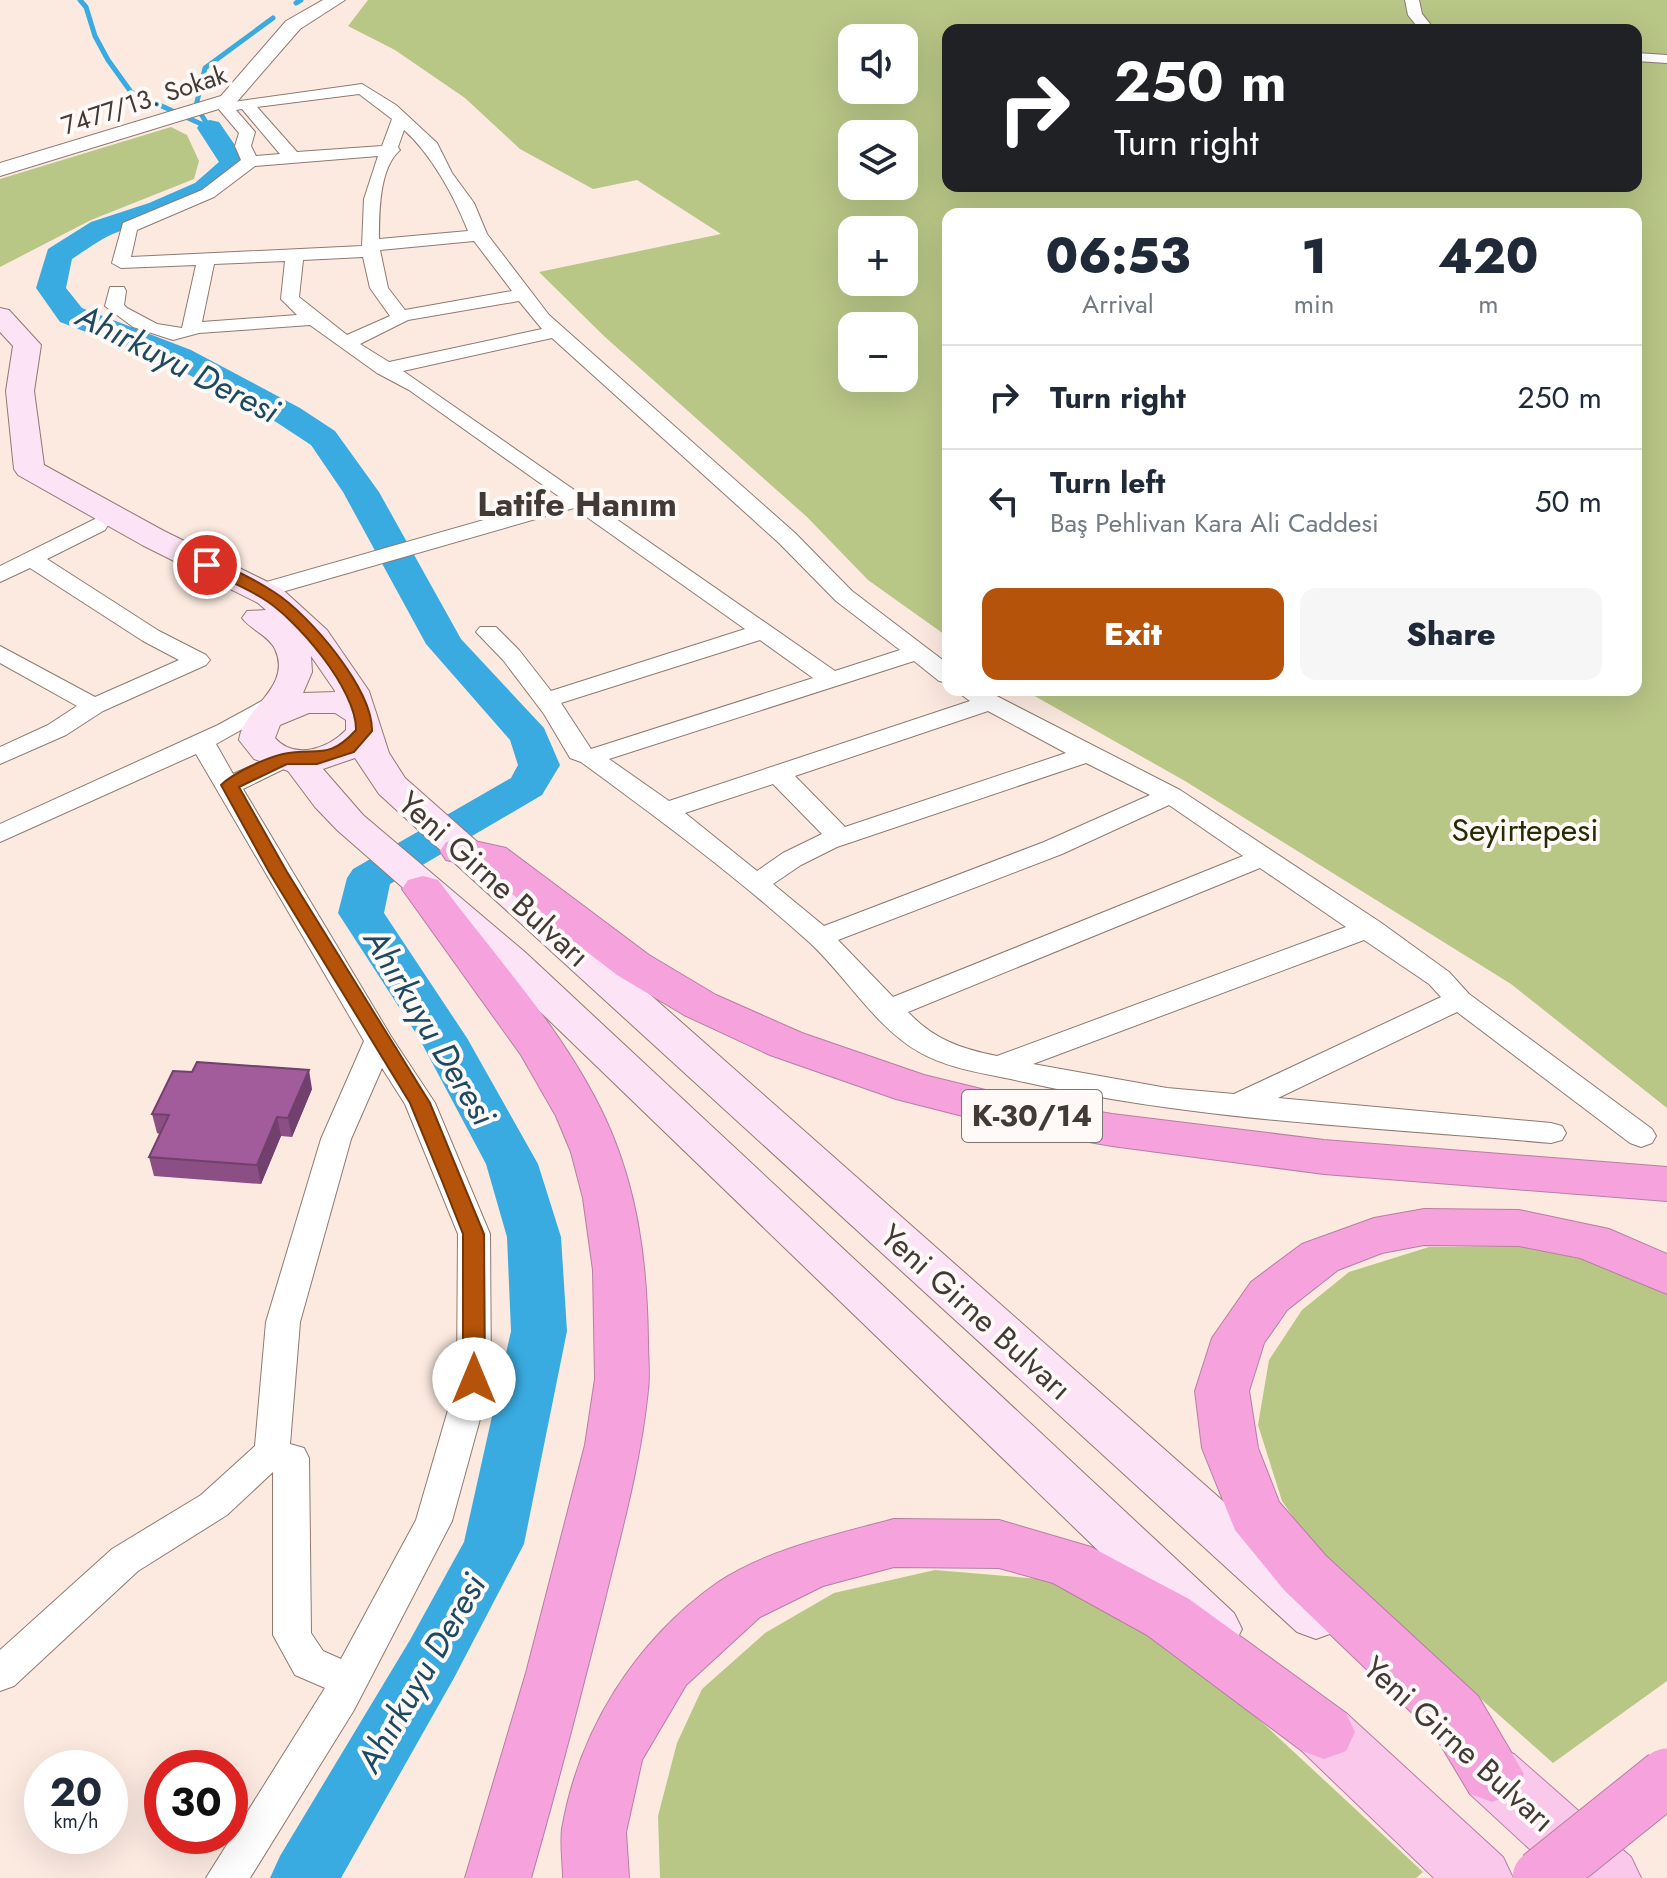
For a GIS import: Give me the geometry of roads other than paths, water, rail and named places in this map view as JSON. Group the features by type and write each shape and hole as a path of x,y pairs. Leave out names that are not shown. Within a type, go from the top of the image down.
{"highway":[{"name":"K-30/14","path":"461,851 491,857 633,965 700,1005 786,1044 913,1088 1014,1113 1127,1132 1324,1157 1667,1184"},
{"path":"415,882 520,1017 559,1077 595,1152 613,1219 622,1283 621,1389 596,1522 547,1713 498,1878"},
{"path":"1492,1774 1456,1715 1305,1573 1255,1514 1230,1448 1222,1391 1239,1338 1269,1296 1320,1257 1374,1236 1424,1227 1519,1228 1591,1242 1667,1275"},
{"path":"596,1878 594,1832 612,1754 664,1667 739,1600 808,1566 894,1543 999,1544 1070,1564 1168,1617 1324,1732"},
{"path":"1541,1878 1667,1777"}],"main road":[{"name":"Yeni Girne Bulvarı","path":"0,316 27,345 20,391 29,469 153,538 270,596 315,637 352,691 361,722 385,779 392,786 1608,1878"},
{"path":"0,431 4,463 21,484 282,632 292,647 297,666 270,710"},
{"path":"270,710 330,702 361,722 348,748 326,757 292,760"},
{"name":"Yeni Girne Bulvarı","path":"270,710 261,723 257,740 262,748 292,760 336,810 415,882 512,962 1480,1878"}],"street":[{"name":"7477/13. Sokak","path":"0,172 244,100 302,27 303,19 336,0"},
{"path":"1412,0 1415,15 1423,24"},
{"path":"1642,57 1667,59"},
{"path":"216,108 362,89 431,146 444,173 465,203 479,235 555,332 787,538 844,596 942,672"},
{"path":"246,104 293,158"},
{"path":"216,108 247,132 243,146 250,161"},
{"path":"400,119 392,150 374,189 372,248 379,288 400,316"},
{"path":"392,150 250,161 228,183 201,200 129,227 121,263 294,256 479,235"},
{"path":"294,256 290,299 313,319 384,369 416,386 833,681"},
{"path":"117,291 114,306 122,314 174,336 186,334 192,328 206,260"},
{"path":"400,316 524,295"},
{"path":"345,343 398,321 400,316"},
{"path":"192,328 313,319"},
{"path":"384,369 555,332"},
{"path":"260,591 575,501"},
{"path":"0,575 97,525"},
{"path":"0,756 57,730 94,706 198,660 151,636 30,558"},
{"path":"546,700 764,631"},
{"path":"488,632 511,655 546,700 579,753 590,757 666,811 820,937 914,1036 934,1048 1058,1080 1167,1098 1551,1133"},
{"path":"0,653 94,706"},
{"path":"590,757 916,653"},
{"path":"666,811 778,774 978,697 1171,795 1265,857 1439,978 1459,1000 1641,1136"},
{"path":"0,834 270,710"},
{"path":"202,742 379,1041 420,1103 474,1234 474,1379 434,1521 348,1681 227,1878"},
{"path":"756,884 792,859 840,837 1089,754"},
{"path":"230,785 292,760"},
{"path":"778,774 840,837"},
{"path":"820,937 1053,848 1171,795"},
{"path":"890,1009 1265,857"},
{"path":"1000,1066 1370,928"},
{"path":"1240,1103 1459,1000"},
{"path":"0,1674 125,1560 214,1505 272,1452 283,1322 336,1139 379,1041"},
{"path":"272,1452 291,1458 292,1635 309,1663 348,1681"}],"waterway":[{"name":"Ahırkuyu Deresi","path":"80,0 86,7 95,36 108,60 131,92 210,128"},
{"name":"Ahırkuyu Deresi","path":"296,3 301,0"},
{"name":"Ahırkuyu Deresi","path":"209,127 196,106 205,68 273,18"},
{"name":"Ahırkuyu Deresi","path":"210,128 234,164 205,189 159,209 101,228 58,255 51,288 71,315 180,357 288,415 323,438 361,492 445,644 529,737 539,765 527,786 369,878 361,913 443,1038 512,1164 534,1237 539,1331 494,1544 432,1659 304,1878"}],"district":[{"name":"Latife Hanım","path":"577,504"}],"park label":[{"name":"Seyirtepesi","path":"1525,830"}]}
